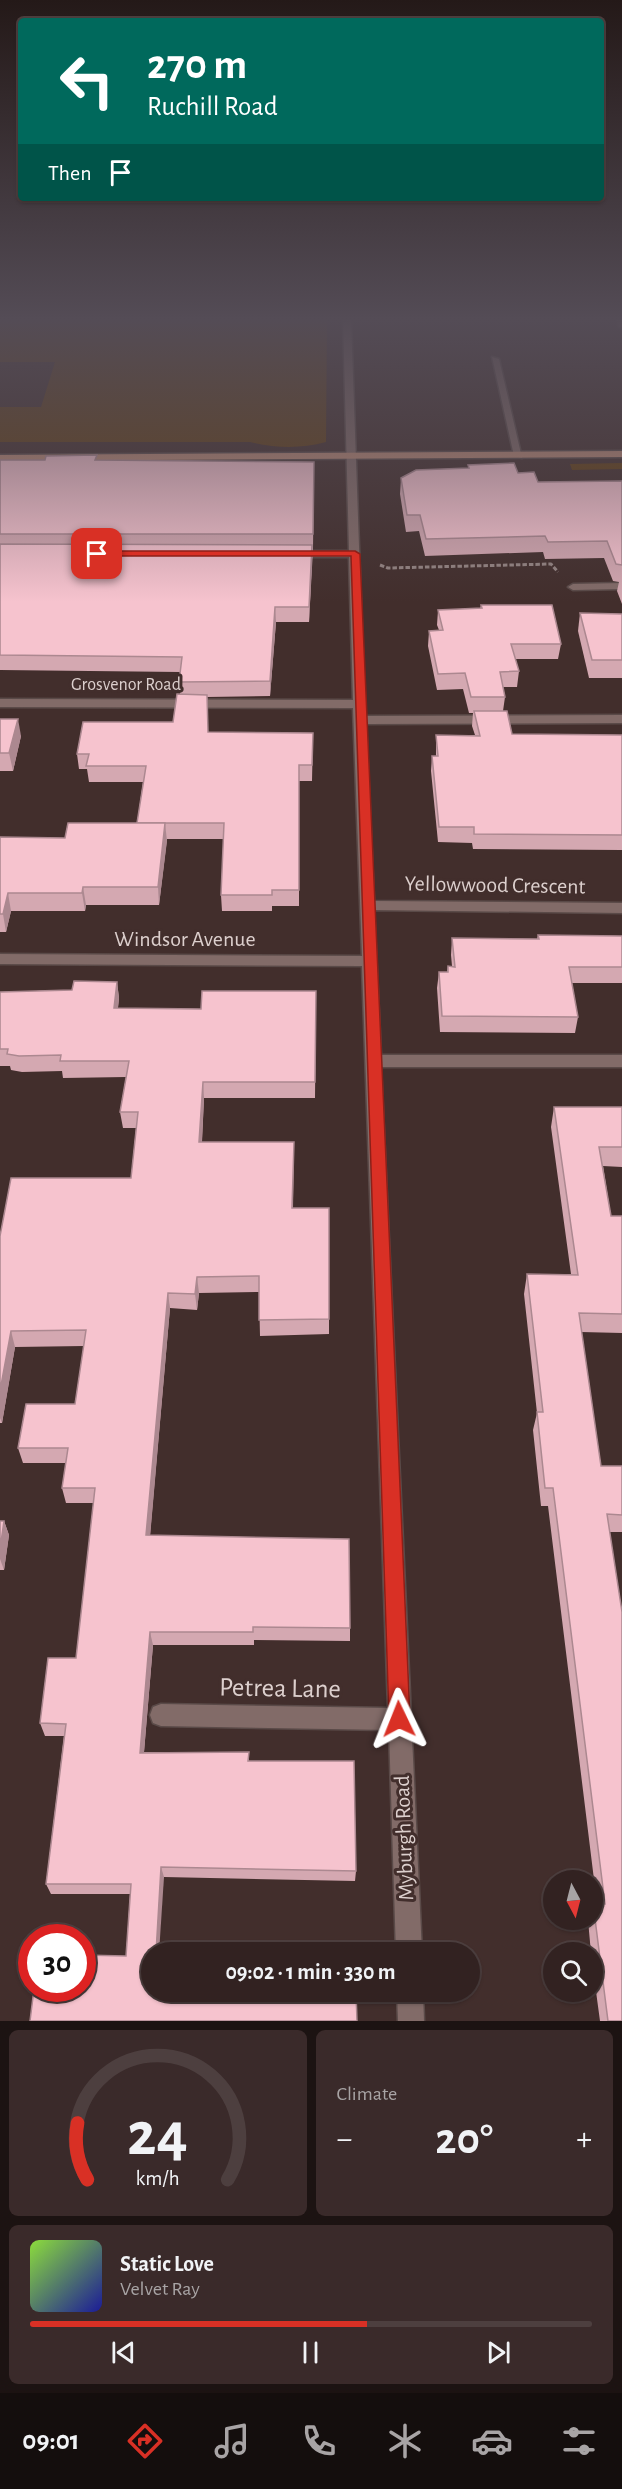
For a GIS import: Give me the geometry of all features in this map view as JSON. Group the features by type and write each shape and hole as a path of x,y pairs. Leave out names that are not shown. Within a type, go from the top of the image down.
{"main road":[{"path":"0,458 353,458 622,454"}],"street":[{"name":"Myburgh Road","path":"351,413 359,712 409,1942"},
{"path":"509,413 519,456"},
{"path":"285,554 355,554"},
{"path":"573,587 622,585"},
{"name":"Grosvenor Road","path":"0,703 622,719"},
{"name":"Yellowwood Crescent","path":"367,905 622,908"},
{"name":"Windsor Avenue","path":"0,958 369,961"},
{"path":"374,1061 622,1061"},
{"name":"Petrea Lane","path":"161,1715 399,1719"},
{"path":"410,2002 411,2021"}],"path":[{"path":"355,554 388,568 551,564 573,587"}],"shaded area":[{"path":"0,413 326,413 326,442 307,446 269,446 250,442 0,442"},
{"path":"622,463 622,469 572,470 570,464"}],"building":[{"path":"97,455 95,460 314,462 313,534 0,534 0,460 45,460 46,456"},
{"path":"514,463 518,473 534,472 538,482 622,481 622,565 616,564 607,541 548,542 545,536 426,539 420,515 407,515 401,478 416,470"},
{"path":"0,544 312,545 309,607 275,607 270,681 179,682 182,657 0,655"},
{"path":"481,605 552,605 561,644 511,644 519,671 500,672 505,697 471,697 465,673 438,674 429,631 443,630 438,610 482,608"},
{"path":"580,613 622,614 622,660 592,660"},
{"path":"177,694 207,695 208,732 313,733 312,765 299,765 299,890 272,890 272,895 221,895 224,823 137,823 146,766 86,766 89,754 77,754 83,722 173,722"},
{"path":"474,711 507,711 512,734 622,735 622,835 474,834 474,827 439,827 432,756 438,756 436,735 480,736"},
{"path":"0,719 18,719 9,753 0,753"},
{"path":"68,823 165,823 158,887 83,887 82,893 8,893 3,914 0,914 0,837 65,838"},
{"path":"538,935 622,936 622,967 569,967 578,1017 442,1016 439,972 448,972 448,966 455,967 452,938 539,939"},
{"path":"74,981 117,982 114,1008 201,1009 202,991 316,991 315,1082 203,1082 199,1142 294,1142 292,1208 329,1208 329,1319 259,1320 259,1276 197,1277 195,1294 168,1293 146,1535 349,1539 350,1628 253,1627 253,1632 150,1632 140,1753 249,1752 248,1761 354,1761 356,1871 161,1867 157,1942 141,1942 141,2002 356,2002 357,2021 30,2021 32,2002 96,2002 96,1955 126,1956 131,1884 46,1884 66,1724 40,1723 48,1658 76,1658 95,1488 62,1488 68,1448 18,1448 26,1404 75,1404 86,1330 11,1331 0,1391 0,1236 11,1178 131,1178 138,1112 120,1112 129,1061 60,1061 61,1055 19,1056 7,1054 8,1049 0,1049 0,992 72,990"},
{"path":"554,1107 622,1107 622,1147 599,1147 611,1216 622,1216 622,1314 579,1313 601,1466 622,1466 622,1515 607,1514 622,1612 622,2021 608,2021 603,1982 603,1942 598,1942 596,1930 603,1930 603,1904 605,1904 603,1870 601,1870 553,1488 545,1488 537,1412 543,1412 527,1274 578,1275"},
{"path":"0,1521 4,1521 0,1549"}],"route":[{"path":"97,554 355,554 399,1719"}]}
